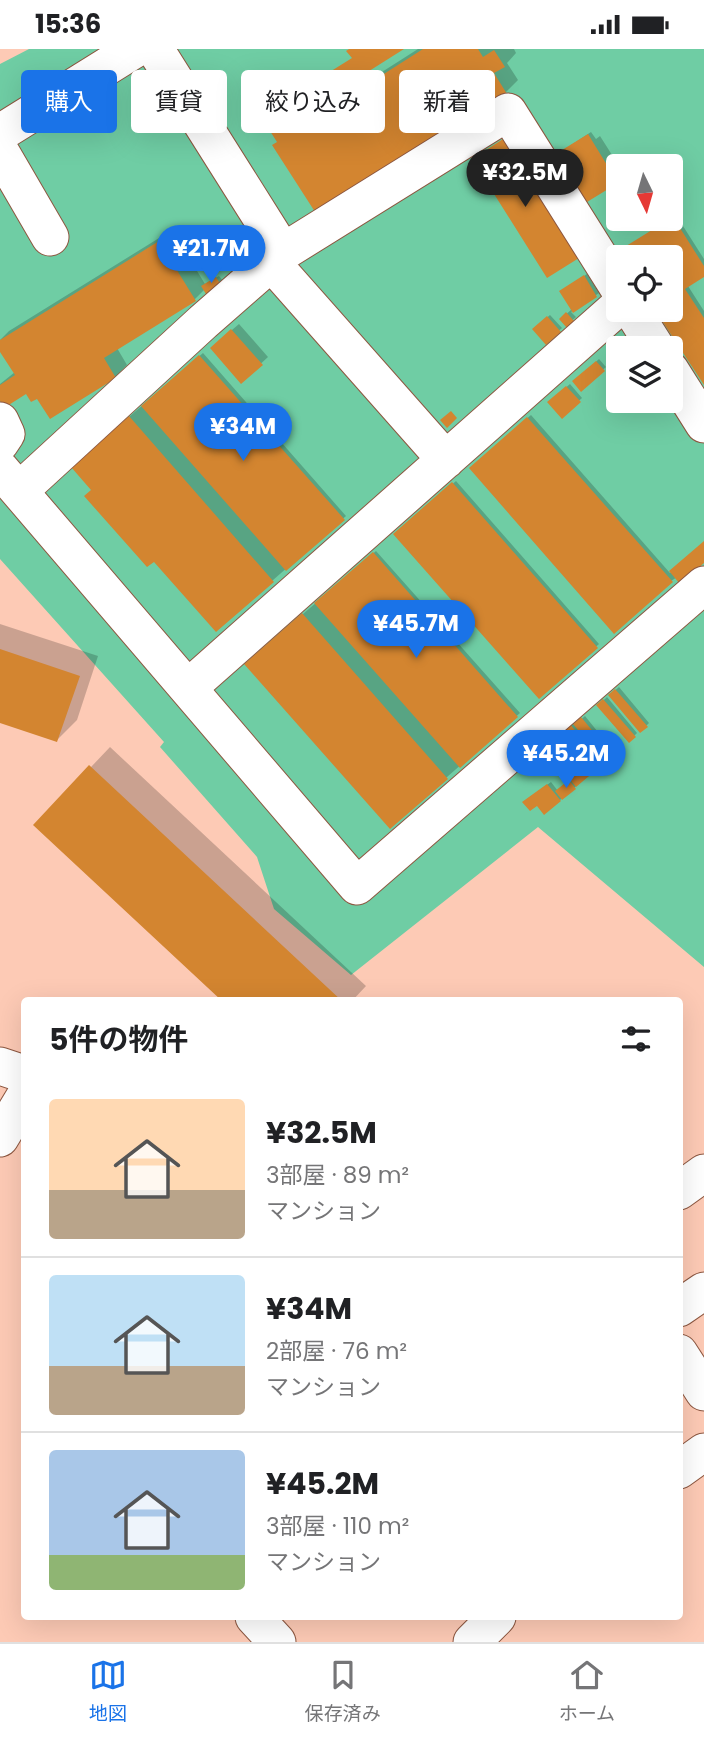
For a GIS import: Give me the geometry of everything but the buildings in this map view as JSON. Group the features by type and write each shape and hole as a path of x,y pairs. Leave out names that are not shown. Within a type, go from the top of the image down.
{"street":[{"path":"0,133 135,49"},
{"path":"155,49 277,257 446,460"},
{"path":"606,268 508,112 277,257 203,322 9,480 357,886 704,585"},
{"path":"0,151 50,237"},
{"path":"188,688 606,318"},
{"path":"683,391 704,424"},
{"path":"0,421 6,434 0,443"},
{"path":"0,1066 21,1072"},
{"path":"0,1138 21,1103"},
{"path":"683,1188 704,1173"},
{"path":"683,1305 704,1291"},
{"path":"683,1359 704,1392"},
{"path":"683,1467 704,1452"},
{"path":"472,1642 493,1620"}],"green space":[{"path":"29,49 704,49 704,967 538,827 351,975 274,909 257,857 160,747 164,742 0,559 0,64"}]}
